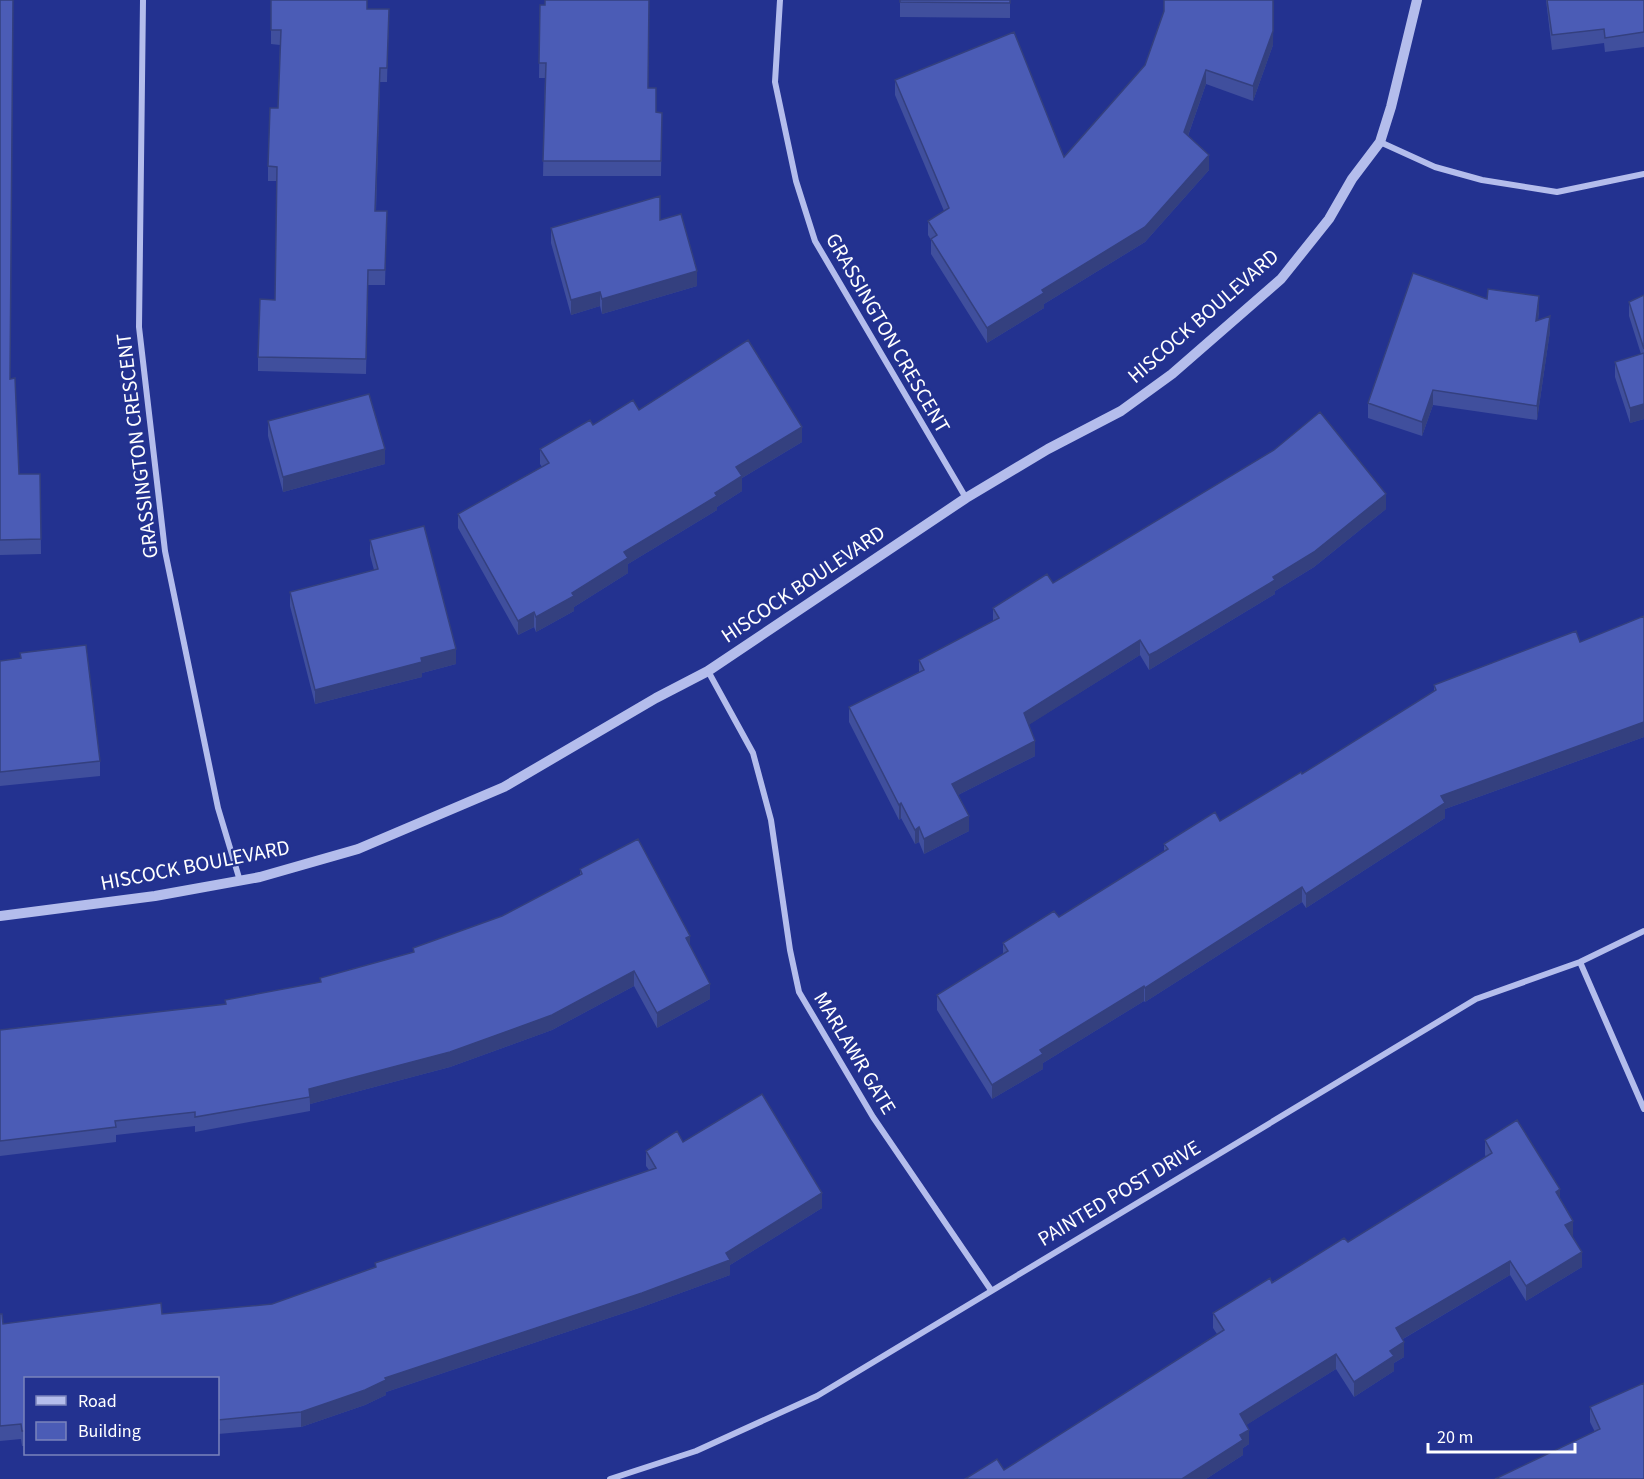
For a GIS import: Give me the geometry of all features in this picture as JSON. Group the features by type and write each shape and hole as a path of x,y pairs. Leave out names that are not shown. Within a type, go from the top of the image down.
{"street":[{"name":"GRASSINGTON CRESCENT","path":"142,0 139,327 141,351 165,551 218,808 240,880"},
{"name":"GRASSINGTON CRESCENT","path":"780,0 775,82 796,181 815,241 966,498"},
{"name":"HISCOCK BOULEVARD","path":"0,916 155,896 240,880 358,849 504,787 656,698 708,671 966,498 1048,448 1121,411 1172,374 1281,279 1329,219 1352,179 1380,142 1391,107 1417,0"},
{"path":"1380,142 1435,167 1482,180 1557,192 1644,174"},
{"name":"MARLAWR GATE","path":"708,671 753,753 771,820 790,950 799,992 873,1117 991,1290"},
{"name":"PAINTED POST DRIVE","path":"610,1479 696,1451 817,1396 1476,999 1580,962 1644,931"},
{"path":"1580,962 1644,1109"}],"building":[{"path":"0,0 13,0 10,379 15,378 19,474 40,474 41,539 0,540"},
{"path":"271,0 367,0 367,9 389,9 387,68 380,68 375,211 387,211 385,270 368,270 366,359 258,357 260,299 275,300 277,167 268,166 270,108 278,108 281,30 271,30"},
{"path":"545,0 649,0 648,88 656,88 656,112 662,113 661,161 543,161 546,63 539,63 540,5 545,5"},
{"path":"900,0 1010,0 1010,3 900,2"},
{"path":"1164,0 1273,0 1273,31 1253,86 1206,70 1184,132 1209,155 1145,227 1042,290 1044,293 987,328 931,239 937,235 928,221 949,208 895,80 1014,32 1064,157 1145,65 1164,11"},
{"path":"1547,0 1644,0 1644,32 1605,38 1604,29 1552,35"},
{"path":"660,196 660,220 681,214 697,271 602,299 600,292 571,300 551,228"},
{"path":"1413,273 1487,299 1488,289 1539,296 1536,321 1550,316 1537,406 1433,390 1422,422 1368,403"},
{"path":"1644,295 1644,349 1629,302"},
{"path":"748,340 802,427 736,467 742,476 715,493 717,496 624,552 628,558 572,593 574,596 536,617 534,612 518,621 458,514 549,463 540,449 590,420 593,425 633,400 639,410"},
{"path":"1644,353 1644,404 1630,408 1615,362"},
{"path":"369,394 385,449 283,477 268,421"},
{"path":"1320,412 1386,494 1314,552 1273,577 1275,580 1149,655 1140,640 1024,713 1035,741 952,784 969,816 924,839 919,827 915,830 901,803 899,805 849,707 924,670 919,660 999,618 993,608 1047,574 1053,583 1274,450"},
{"path":"424,526 456,649 421,658 422,662 315,690 290,592 378,569 370,540"},
{"path":"1644,616 1644,722 1441,796 1445,803 1306,894 1302,887 1145,988 1144,986 1040,1050 1043,1054 992,1085 937,995 1008,951 1003,943 1054,911 1059,917 1168,849 1164,844 1215,812 1220,821 1301,772 1302,774 1436,690 1434,685 1576,631 1580,642"},
{"path":"86,645 100,761 0,772 0,661 21,658 20,653"},
{"path":"638,839 690,936 686,938 710,984 657,1013 634,971 552,1015 450,1052 309,1089 310,1097 195,1117 195,1112 115,1121 116,1127 0,1141 0,1030 226,1004 225,1000 321,982 320,978 414,952 413,948 502,916 582,874 580,869"},
{"path":"762,1094 822,1193 726,1253 730,1260 642,1293 385,1378 386,1380 365,1390 301,1412 219,1420 219,1377 24,1377 24,1431 22,1431 21,1424 0,1426 0,1314 2,1314 3,1324 161,1303 162,1314 272,1304 376,1267 375,1263 656,1168 646,1151 677,1131 683,1142"},
{"path":"1517,1120 1560,1189 1556,1192 1573,1221 1565,1225 1582,1252 1526,1286 1510,1261 1396,1328 1404,1342 1390,1351 1394,1356 1354,1382 1336,1354 1240,1414 1249,1430 1240,1435 1243,1440 1182,1479 965,1479 997,1459 1004,1470 1224,1330 1213,1313 1270,1278 1272,1283 1344,1238 1348,1242 1492,1153 1485,1140"},
{"path":"1644,1383 1644,1479 1495,1479 1600,1429 1590,1407"}]}
